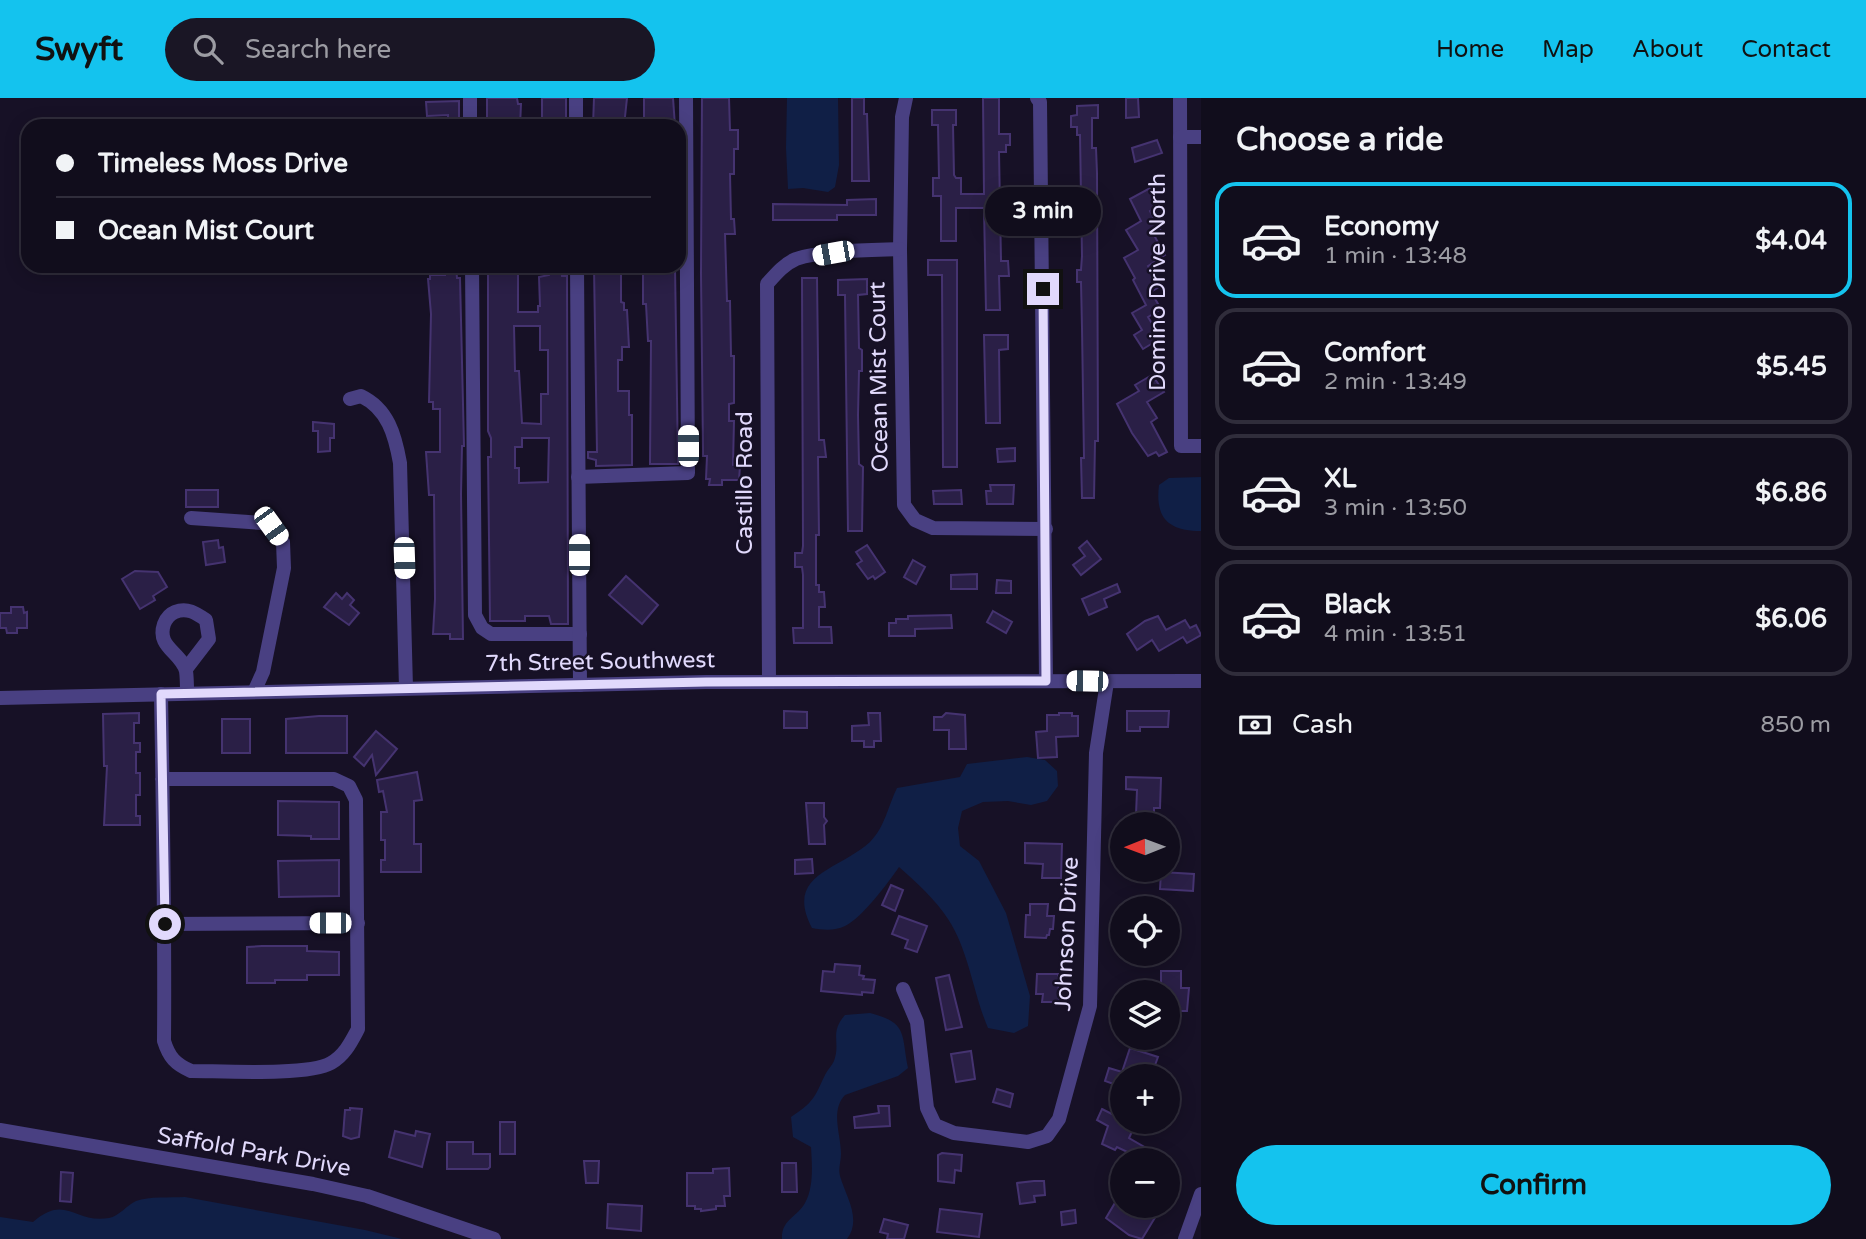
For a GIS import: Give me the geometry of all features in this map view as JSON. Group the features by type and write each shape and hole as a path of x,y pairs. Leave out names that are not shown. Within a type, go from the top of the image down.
{"street":[{"path":"470,98 470,119"},
{"path":"576,98 576,119"},
{"path":"579,477 688,473 686,98"},
{"name":"Ocean Mist Court","path":"906,98 902,117 900,248 904,505 915,520 933,528 1045,529"},
{"path":"1037,98 1040,102 1046,681"},
{"name":"Domino Drive North","path":"1180,98 1181,446 1201,446"},
{"path":"1180,137 1201,136"},
{"name":"Castillo Road","path":"769,682 767,284 781,268 796,259 900,248"},
{"path":"472,273 475,615 482,628 491,634 580,634"},
{"path":"577,273 580,685"},
{"path":"350,399 361,396 370,401 388,419 396,441 401,476 406,688"},
{"path":"191,518 262,523 271,526 283,542 284,568 263,673 254,692"},
{"path":"186,668 187,693"},
{"name":"7th Street Southwest","path":"0,698 769,682 1201,681"},
{"name":"Johnson Drive","path":"903,989 918,1022 927,1108 935,1125 954,1133 1028,1142 1047,1136 1059,1119 1090,1006 1096,753 1107,682"},
{"path":"161,694 164,1041 168,1056 179,1066 191,1071 313,1070 332,1062 348,1048 358,1029 356,800 349,786 334,779 162,779"},
{"path":"165,924 358,923"},
{"name":"Saffold Park Drive","path":"0,1130 313,1184 367,1196 494,1239"},
{"path":"1185,1239 1201,1194"}],"water":[{"path":"787,98 838,98 839,165 835,187 828,192 803,188 788,189"},
{"path":"1201,477 1201,531 1172,525 1166,520 1159,506 1159,485 1169,478"},
{"path":"1027,757 1045,760 1057,771 1058,786 1047,801 1031,805 1008,801 983,802 962,811 958,828 960,846 979,861 1006,913 1030,996 1028,1026 1014,1033 988,1028 955,931 938,905 899,867 867,908 841,928 812,928 805,910 805,896 818,876 870,842 883,823 897,788 960,777 967,764"},
{"path":"870,1013 891,1021 901,1031 908,1068 898,1076 845,1095 838,1108 841,1154 839,1173 853,1216 851,1231 847,1239 782,1239 784,1227 805,1203 812,1175 811,1147 793,1137 791,1117 813,1099 833,1063 836,1054 836,1032 840,1021 845,1015"},
{"path":"185,1197 402,1239 0,1239 0,1217 33,1222 54,1210 63,1210 97,1219 109,1218 141,1199"}],"building":[{"path":"487,98 517,98 518,104 521,104 520,119 487,119"},
{"path":"542,98 566,98 566,119 542,119"},
{"path":"594,98 627,98 625,119 593,119"},
{"path":"644,98 673,98 674,119 644,119"},
{"path":"702,98 729,98 730,130 738,130 738,149 734,149 734,174 730,174 731,219 734,219 735,234 725,234 731,356 734,356 734,403 729,404 729,421 734,421 733,465 740,466 739,480 722,480 722,485 709,485 710,479 706,479 707,456 703,456"},
{"path":"852,98 864,98 869,181 852,181"},
{"path":"983,98 999,98 999,134 1010,134 1010,145 1006,145 1006,152 999,152 1001,261 1008,261 1009,276 999,276 1000,310 986,310 984,208 956,208 956,241 941,241 941,196 933,196 933,178 939,178 938,125 932,125 932,110 956,110 956,125 953,125 954,175 961,178 961,194 984,194"},
{"path":"1126,98 1138,98 1139,117 1126,118"},
{"path":"459,101 459,119 448,119 448,115 427,116 426,102"},
{"path":"1098,105 1098,118 1092,118 1092,148 1096,148 1097,173 1098,441 1095,441 1094,498 1082,498 1081,458 1084,458 1081,282 1077,282 1077,270 1081,270 1082,256 1080,135 1077,135 1077,127 1071,127 1071,116 1077,115 1077,106"},
{"path":"1157,140 1162,153 1135,162 1132,148"},
{"path":"1150,188 1160,205 1150,211 1162,233 1155,237 1165,255 1148,266 1159,287 1151,292 1161,309 1148,317 1161,338 1143,349 1134,335 1142,330 1132,313 1146,305 1124,258 1138,250 1126,230 1141,221 1130,199"},
{"path":"876,199 876,215 837,215 837,220 773,220 773,204 847,205 847,200"},
{"path":"928,260 957,260 957,467 943,467 942,275 928,275"},
{"path":"457,273 457,278 460,278 464,446 461,494 463,639 450,639 450,634 433,634 434,495 429,495 426,452 440,452 440,409 433,409 433,402 429,402 431,314 428,279 430,275"},
{"path":"488,273 518,273 518,312 538,312 539,277 549,273 562,273 562,276 567,276 568,624 551,624 549,616 525,616 525,621 490,621 488,457 491,457 491,438 488,431","holes":["514,326 540,326 540,350 548,350 548,394 541,394 541,424 522,423 519,371 515,371","522,438 549,438 548,482 519,483 519,468 515,468 515,447 522,447"]},
{"path":"594,273 621,273 621,302 624,303 624,310 627,310 629,347 622,347 622,360 618,360 618,391 629,391 632,465 596,466 596,460 588,458 588,452 597,452"},
{"path":"643,273 675,273 678,464 650,464 651,341 648,341 646,304 643,304"},
{"path":"802,278 817,278 819,440 824,440 826,457 818,457 819,535 816,535 816,585 819,585 819,592 824,592 825,607 819,607 819,627 831,627 832,643 794,643 793,628 803,628 802,567 795,567 795,553 802,553 803,546"},
{"path":"867,279 867,294 858,295 859,348 862,350 858,415 859,464 863,467 862,531 848,531 845,295 838,295 838,280"},
{"path":"984,335 1008,335 1008,349 999,350 1000,423 986,423"},
{"path":"1152,375 1164,392 1147,402 1157,418 1151,422 1167,452 1159,456 1156,452 1148,456 1117,404 1139,391 1135,385"},
{"path":"313,422 334,424 330,451 318,452 318,431 313,431"},
{"path":"1015,448 1015,461 998,462 997,449"},
{"path":"990,485 1014,485 1013,504 987,504 986,491 991,491"},
{"path":"186,490 218,490 218,507 186,507"},
{"path":"961,490 962,504 934,504 933,491"},
{"path":"218,540 219,548 223,547 225,562 206,565 203,542"},
{"path":"1087,541 1101,559 1081,575 1073,565 1085,556 1079,548"},
{"path":"867,545 885,572 875,579 873,576 868,579 857,564 862,561 856,552"},
{"path":"913,560 925,567 916,584 904,577"},
{"path":"135,571 158,572 167,587 153,596 155,600 140,609 122,579"},
{"path":"977,574 977,589 951,589 951,575"},
{"path":"626,576 658,605 642,624 609,595"},
{"path":"997,580 1011,581 1011,593 996,593"},
{"path":"1117,584 1120,592 1104,599 1107,607 1089,615 1082,599"},
{"path":"336,593 342,599 347,593 354,600 350,605 359,613 349,625 324,607"},
{"path":"11,607 23,607 24,613 27,612 27,628 17,628 17,633 7,633 6,628 0,628 0,613 11,613"},
{"path":"993,611 1012,622 1006,633 987,622"},
{"path":"951,615 952,628 915,629 915,636 889,636 889,623 896,623 896,619 908,619 908,616"},
{"path":"1158,616 1166,630 1185,620 1190,628 1196,625 1201,635 1187,643 1183,637 1159,651 1152,640 1137,650 1127,634 1145,621"},
{"path":"784,711 807,712 807,728 784,728"},
{"path":"1127,711 1169,711 1168,727 1140,727 1140,731 1127,731"},
{"path":"139,713 139,723 134,723 134,743 140,743 140,752 136,752 140,795 136,795 136,816 140,816 140,825 104,825 107,766 104,766 103,714"},
{"path":"868,713 880,713 881,741 874,741 874,747 864,747 864,741 852,741 852,726 869,725"},
{"path":"946,713 965,715 966,749 949,749 949,730 934,730 934,717 942,717"},
{"path":"1059,713 1078,716 1078,736 1056,737 1057,757 1038,758 1036,732 1047,731 1047,715"},
{"path":"347,716 347,753 286,753 286,719"},
{"path":"222,719 250,719 250,753 222,753"},
{"path":"376,731 397,749 376,775 372,755 364,766 354,757"},
{"path":"417,772 422,800 414,801 414,844 421,844 421,872 381,872 381,860 385,860 385,840 381,840 381,812 387,812 383,791 379,792 377,780"},
{"path":"1126,777 1161,778 1160,808 1154,808 1154,812 1136,812 1137,790 1126,789"},
{"path":"278,801 339,802 339,839 278,835"},
{"path":"806,803 824,803 824,817 827,821 824,825 825,844 809,844"},
{"path":"1025,843 1062,844 1061,878 1042,878 1043,864 1025,863"},
{"path":"812,859 813,873 795,874 795,860"},
{"path":"339,860 339,896 279,897 278,861"},
{"path":"1180,873 1194,874 1193,891 1160,889 1160,882 1180,882"},
{"path":"891,885 903,890 895,911 882,905"},
{"path":"1030,904 1048,904 1047,916 1054,916 1053,929 1050,929 1046,938 1025,937 1026,915 1030,915"},
{"path":"899,916 927,926 917,952 905,948 908,940 892,934"},
{"path":"307,946 307,951 339,952 339,975 307,975 307,980 247,983 247,947"},
{"path":"835,964 860,966 859,975 864,976 863,979 875,980 873,993 862,992 862,995 821,991 823,971 834,972"},
{"path":"1161,971 1181,971 1181,988 1189,988 1187,1011 1180,1011 1180,980 1161,980"},
{"path":"1037,974 1058,974 1059,1002 1042,1002 1043,994 1036,994"},
{"path":"949,975 962,1027 946,1030 936,978"},
{"path":"1129,1050 1158,1057 1155,1064 1125,1064"},
{"path":"971,1051 975,1079 956,1082 951,1054"},
{"path":"1110,1068 1110,1083 1105,1081"},
{"path":"997,1089 1013,1094 1010,1107 993,1102"},
{"path":"878,1106 889,1106 890,1126 855,1128 854,1117 879,1113"},
{"path":"362,1109 359,1137 351,1139 343,1136 345,1110"},
{"path":"1102,1109 1110,1113 1110,1134 1131,1134 1129,1138 1146,1148 1111,1148 1102,1144 1108,1126 1097,1120"},
{"path":"500,1122 515,1122 515,1154 500,1154"},
{"path":"395,1131 415,1136 416,1131 430,1134 422,1167 389,1157"},
{"path":"447,1142 473,1142 473,1154 490,1154 490,1167 447,1169"},
{"path":"938,1155 962,1155 961,1171 955,1170 954,1183 938,1181"},
{"path":"584,1161 599,1161 598,1183 586,1183"},
{"path":"782,1163 796,1163 797,1192 782,1192"},
{"path":"729,1168 730,1196 724,1196 725,1206 701,1211 695,1209 695,1206 687,1206 687,1173 713,1173 713,1169"},
{"path":"61,1172 73,1173 71,1202 60,1201"},
{"path":"1044,1181 1045,1195 1034,1196 1035,1202 1020,1204 1017,1183"},
{"path":"608,1204 642,1206 641,1231 607,1228"},
{"path":"940,1209 982,1214 979,1237 937,1232"},
{"path":"1075,1210 1076,1223 1062,1225 1061,1212"},
{"path":"1110,1211 1110,1218 1155,1218 1142,1239 1129,1235 1106,1218"},
{"path":"884,1219 908,1225 904,1239 887,1239 888,1234 880,1232"}],"route":[{"path":"165,924 161,694 706,682 1046,681 1043,289"}]}
